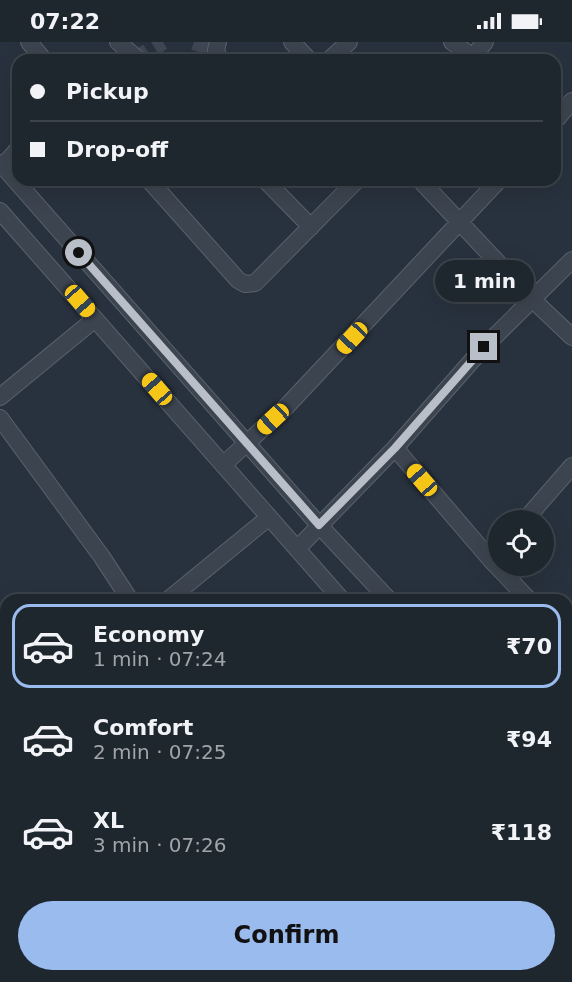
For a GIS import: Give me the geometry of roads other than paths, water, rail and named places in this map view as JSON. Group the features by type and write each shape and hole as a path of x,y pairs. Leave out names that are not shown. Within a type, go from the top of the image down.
{"street":[{"path":"29,42 39,54"},
{"path":"118,42 132,54"},
{"path":"292,42 303,54"},
{"path":"336,54 349,42"},
{"path":"452,42 467,54"},
{"path":"475,54 485,42"},
{"path":"561,114 572,102"},
{"path":"12,155 1,165 12,177"},
{"path":"20,186 319,525 383,594"},
{"path":"154,186 238,280 245,284 255,283 311,226 345,186"},
{"path":"271,186 311,226"},
{"path":"425,186 533,300 572,337"},
{"path":"223,465 286,407 493,186"},
{"path":"1,213 337,594"},
{"path":"297,549 395,448 484,347 572,260"},
{"path":"0,398 95,319"},
{"path":"0,418 102,557 126,594"},
{"path":"395,448 488,549"},
{"path":"534,510 572,466"},
{"path":"176,594 268,518"},
{"path":"510,576 524,594"}],"tunnel":[{"path":"144,54 163,42"},
{"path":"194,42 216,50"}]}
